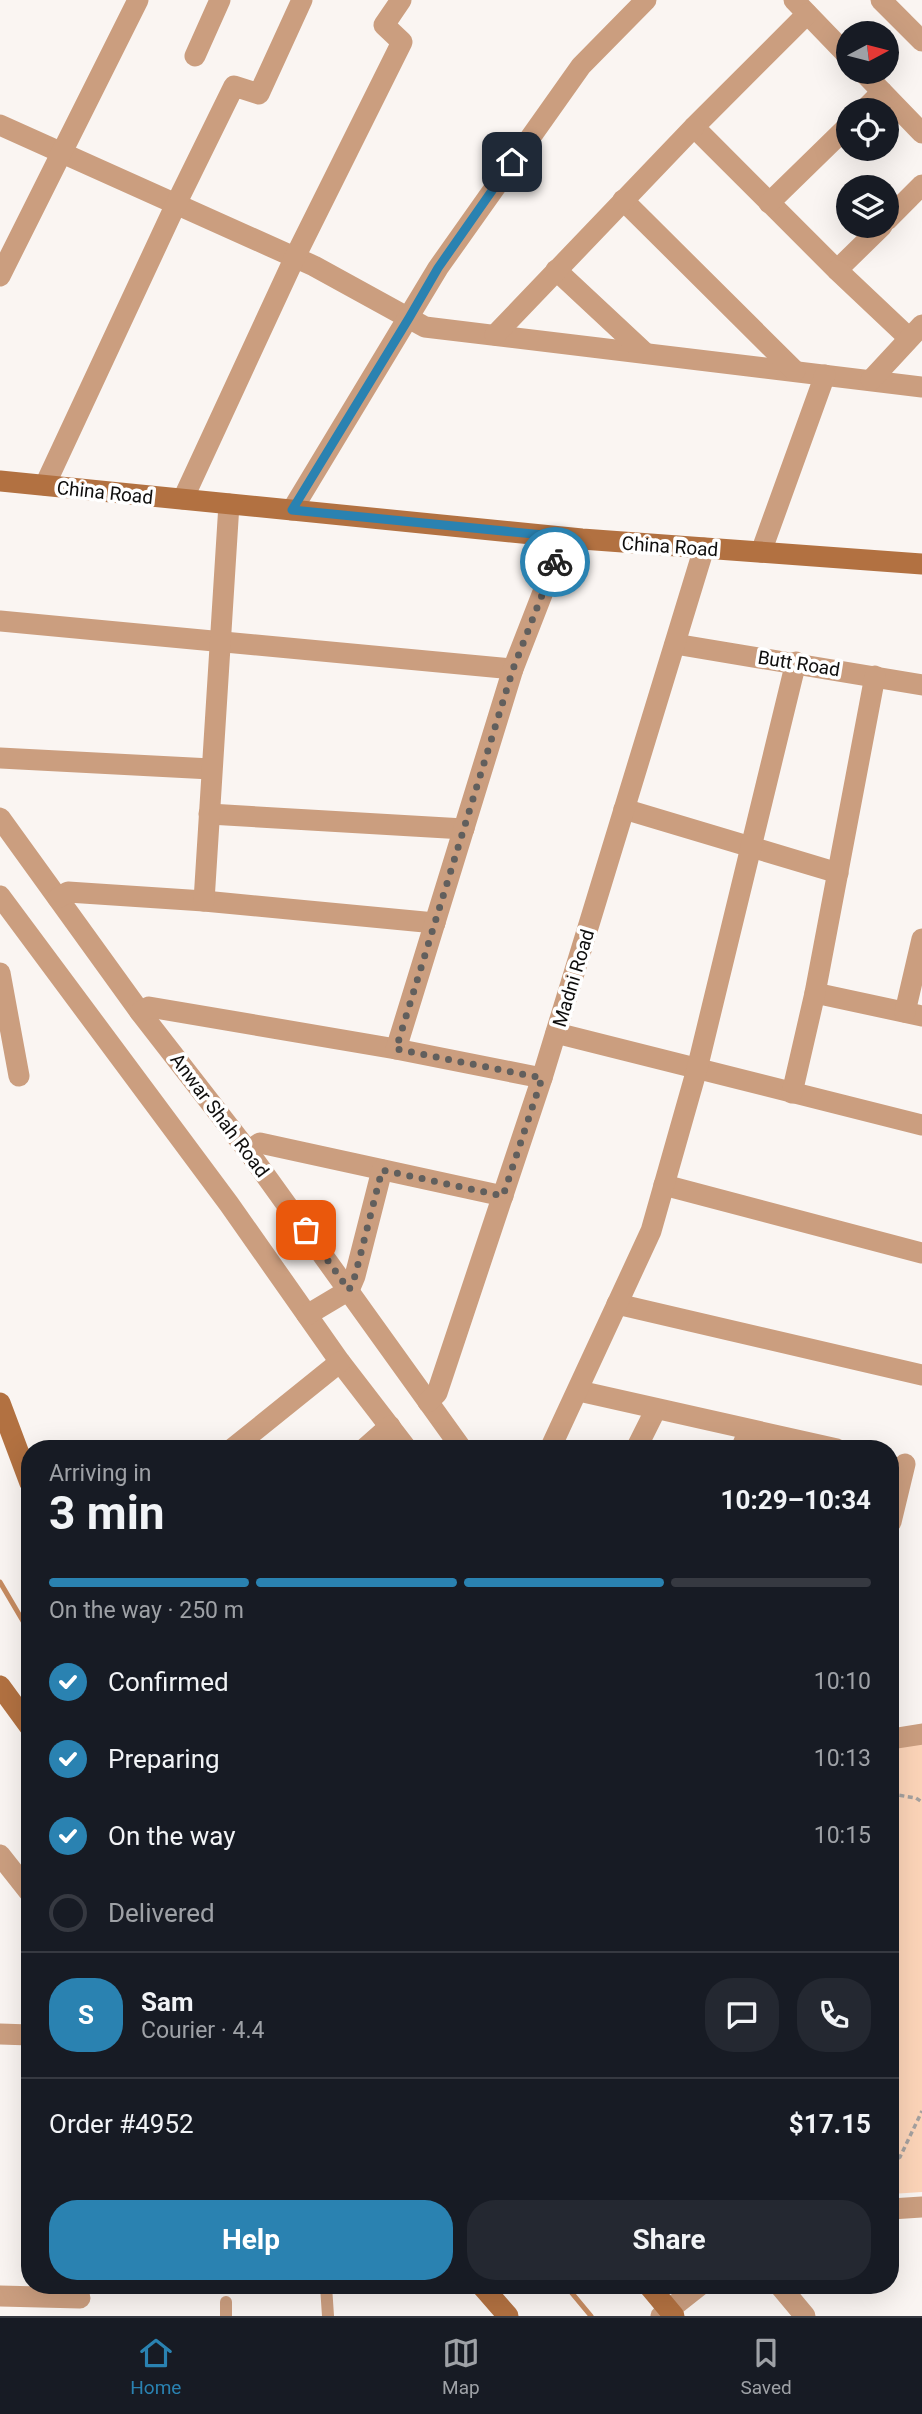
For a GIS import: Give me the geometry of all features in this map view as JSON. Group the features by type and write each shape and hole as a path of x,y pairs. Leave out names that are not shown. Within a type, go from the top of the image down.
{"main road":[{"name":"China Road","path":"0,481 564,537 922,564"},
{"path":"0,1403 21,1459"},
{"path":"0,1686 21,1715"},
{"path":"489,2294 508,2316"},
{"path":"654,2294 668,2314"}],"street":[{"path":"0,276 138,0"},
{"path":"195,56 220,0"},
{"path":"45,485 234,86 260,94 302,0"},
{"path":"183,499 295,257 402,42 384,25 401,0"},
{"path":"292,510 438,268 582,66 646,0"},
{"path":"881,0 922,41"},
{"path":"495,335 694,127 800,7 836,44"},
{"path":"874,84 922,133"},
{"path":"876,98 882,92"},
{"path":"0,125 295,257 425,327 922,387"},
{"path":"694,127 837,270 916,332 871,380"},
{"path":"769,203 836,138"},
{"path":"899,208 922,186"},
{"path":"623,200 795,371"},
{"path":"837,270 869,238"},
{"path":"556,270 645,353"},
{"path":"761,552 825,375"},
{"path":"204,901 229,504"},
{"path":"396,1049 513,669 564,537"},
{"name":"Madni Road","path":"428,1402 437,1393 542,1078 704,548"},
{"path":"0,621 513,669"},
{"name":"Butt Road","path":"675,644 922,685"},
{"path":"554,1440 651,1231 697,1069 796,662"},
{"path":"792,1093 815,993 875,676"},
{"path":"0,758 211,769"},
{"path":"624,809 838,873"},
{"path":"209,814 464,829"},
{"name":"Anwar Shah Road","path":"0,818 140,1012 248,1151 455,1440"},
{"path":"58,898 68,892 204,901 435,923"},
{"path":"0,896 221,1193 340,1362 400,1440"},
{"path":"815,993 914,1014 922,939"},
{"path":"0,973 19,1076"},
{"path":"140,1012 149,1006 396,1049 542,1078"},
{"path":"556,1033 922,1125"},
{"path":"248,1151 260,1143 503,1196"},
{"path":"307,1315 349,1290 382,1170"},
{"path":"664,1185 922,1253"},
{"path":"617,1304 922,1375"},
{"path":"243,1440 340,1362"},
{"path":"579,1391 656,1409 745,1439"},
{"path":"640,1440 656,1409"},
{"path":"374,1440 390,1426"},
{"path":"899,1491 906,1464"},
{"path":"899,1738 922,1734"},
{"path":"0,1855 21,1882"},
{"path":"0,2035 21,2035"},
{"path":"899,2208 922,2207"},
{"path":"668,2314 690,2294"},
{"path":"787,2294 805,2316"},
{"path":"0,2296 80,2300"}],"lane":[{"path":"327,2294 328,2316"},
{"path":"226,2302 226,2316"}],"path":[{"path":"899,1795 916,1798 922,1802"},
{"path":"899,2158 922,2111"}],"shaded area":[{"path":"922,1741 922,2192 899,2193 899,1745"}],"waterway":[{"path":"0,1582 21,1618"},
{"path":"573,2294 591,2316"}],"way so far":[{"path":"306,1230 349,1290 382,1170 503,1196 542,1078 396,1049 513,669 555,562"}],"route":[{"path":"512,162 438,268 292,510 564,537 555,562"}]}
